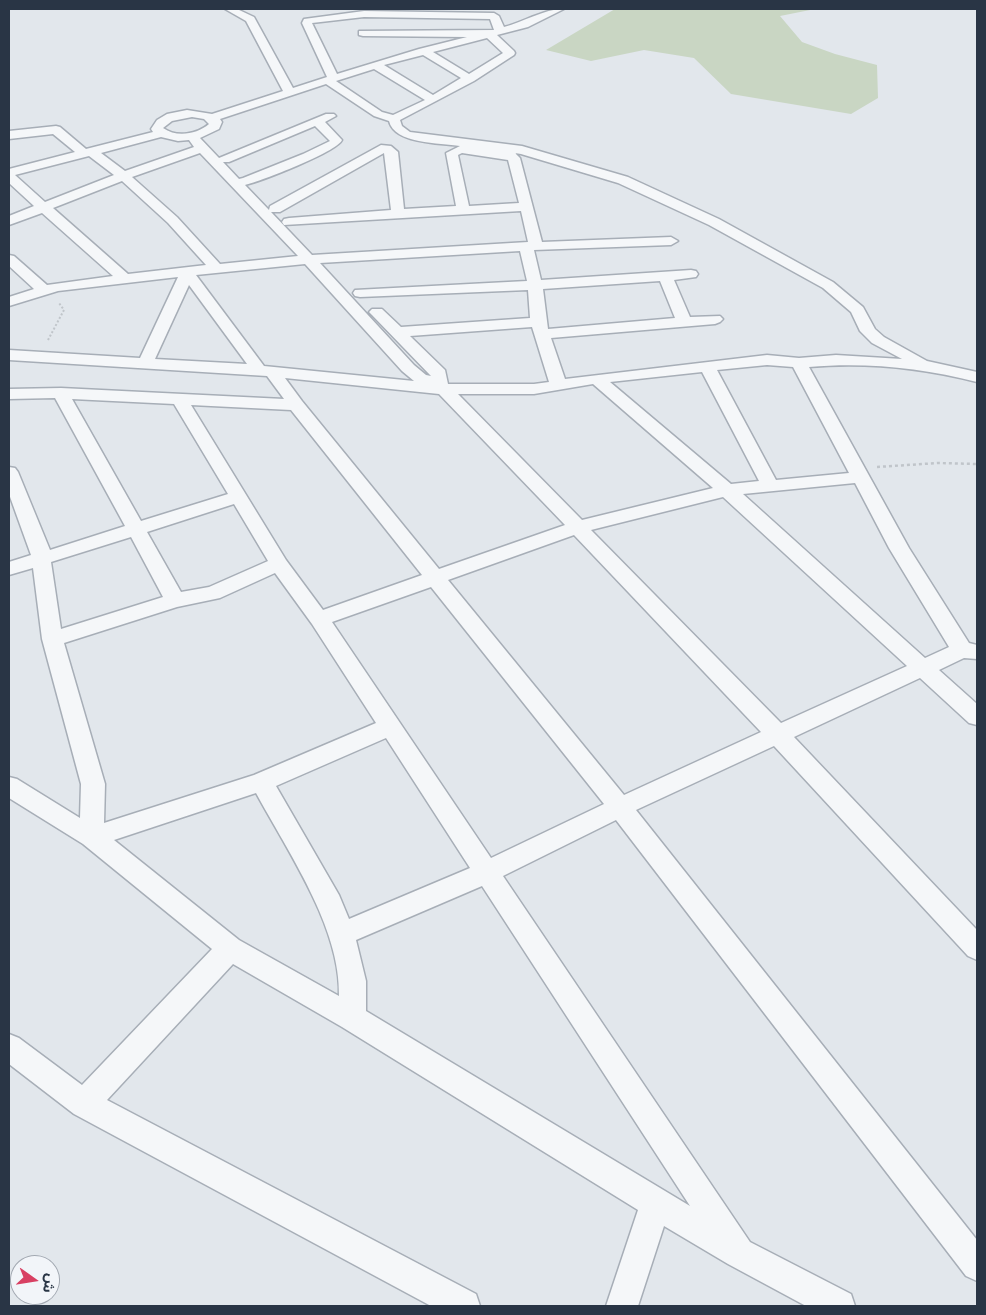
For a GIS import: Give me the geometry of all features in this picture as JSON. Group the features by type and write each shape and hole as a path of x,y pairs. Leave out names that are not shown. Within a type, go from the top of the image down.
{"street":[{"path":"230,9 250,19 289,92"},
{"path":"440,386 439,373 396,332 275,208 241,182 225,159 198,140 168,136 161,133 157,129 158,124 172,116 194,114 212,118 378,61 524,25 559,9"},
{"path":"495,12 495,33 510,54 433,100 394,119 378,114 330,79 307,23 311,20 350,15 495,12"},
{"path":"350,15 365,36 495,33"},
{"path":"423,51 470,79"},
{"path":"378,61 433,100"},
{"path":"225,159 330,116"},
{"path":"9,222 125,176 198,140 215,126 216,122 212,118"},
{"path":"394,119 396,128 407,135 522,150 624,180 705,218 828,285 858,310 868,331 878,340 926,366"},
{"path":"241,182 307,157 335,143 336,140 318,122"},
{"path":"9,135 56,130 125,176 189,236 216,268"},
{"path":"9,161 15,171 161,133"},
{"path":"198,140 241,182 408,368 420,378 440,386 579,527 778,735 977,948"},
{"path":"275,208 384,149 392,152 398,213"},
{"path":"463,210 452,153 461,149 514,158 526,207 541,328 558,384"},
{"path":"9,178 124,278"},
{"path":"289,222 398,213 526,207"},
{"path":"9,302 51,289 124,278 308,258 671,241"},
{"path":"9,259 51,289"},
{"path":"146,362 188,272"},
{"path":"188,272 265,371 296,405 437,577 620,807 977,1265"},
{"path":"360,293 535,285 691,274"},
{"path":"666,277 684,321"},
{"path":"396,332 541,328 715,319"},
{"path":"9,355 146,362 440,386 534,389 596,379 768,360 799,362 836,360 926,366 977,377"},
{"path":"341,934 487,872 620,807 923,668 970,651 899,548 799,362"},
{"path":"707,367 770,485"},
{"path":"596,379 727,490 977,717"},
{"path":"9,394 61,393 296,405"},
{"path":"61,393 175,600"},
{"path":"179,398 279,564 320,619 739,1252"},
{"path":"9,472 34,533 41,559 52,639 93,784 92,837"},
{"path":"320,619 579,527 727,490 858,473"},
{"path":"9,570 238,497"},
{"path":"52,639 175,600 213,593 279,564"},
{"path":"92,837 262,782 390,727"},
{"path":"262,782 330,904 341,934 353,981 352,1018"},
{"path":"9,786 92,837 230,948 352,1018 587,1162 739,1252 839,1306"},
{"path":"84,1104 230,948"},
{"path":"9,1047 84,1104 464,1306"},
{"path":"622,1306 656,1202"}],"path":[{"path":"39,357 64,310 51,289"},
{"path":"858,473 929,464 977,464"}],"green space":[{"path":"615,9 815,9 780,16 802,42 835,54 877,65 878,98 851,114 731,94 694,58 644,50 591,61 546,50"}]}
